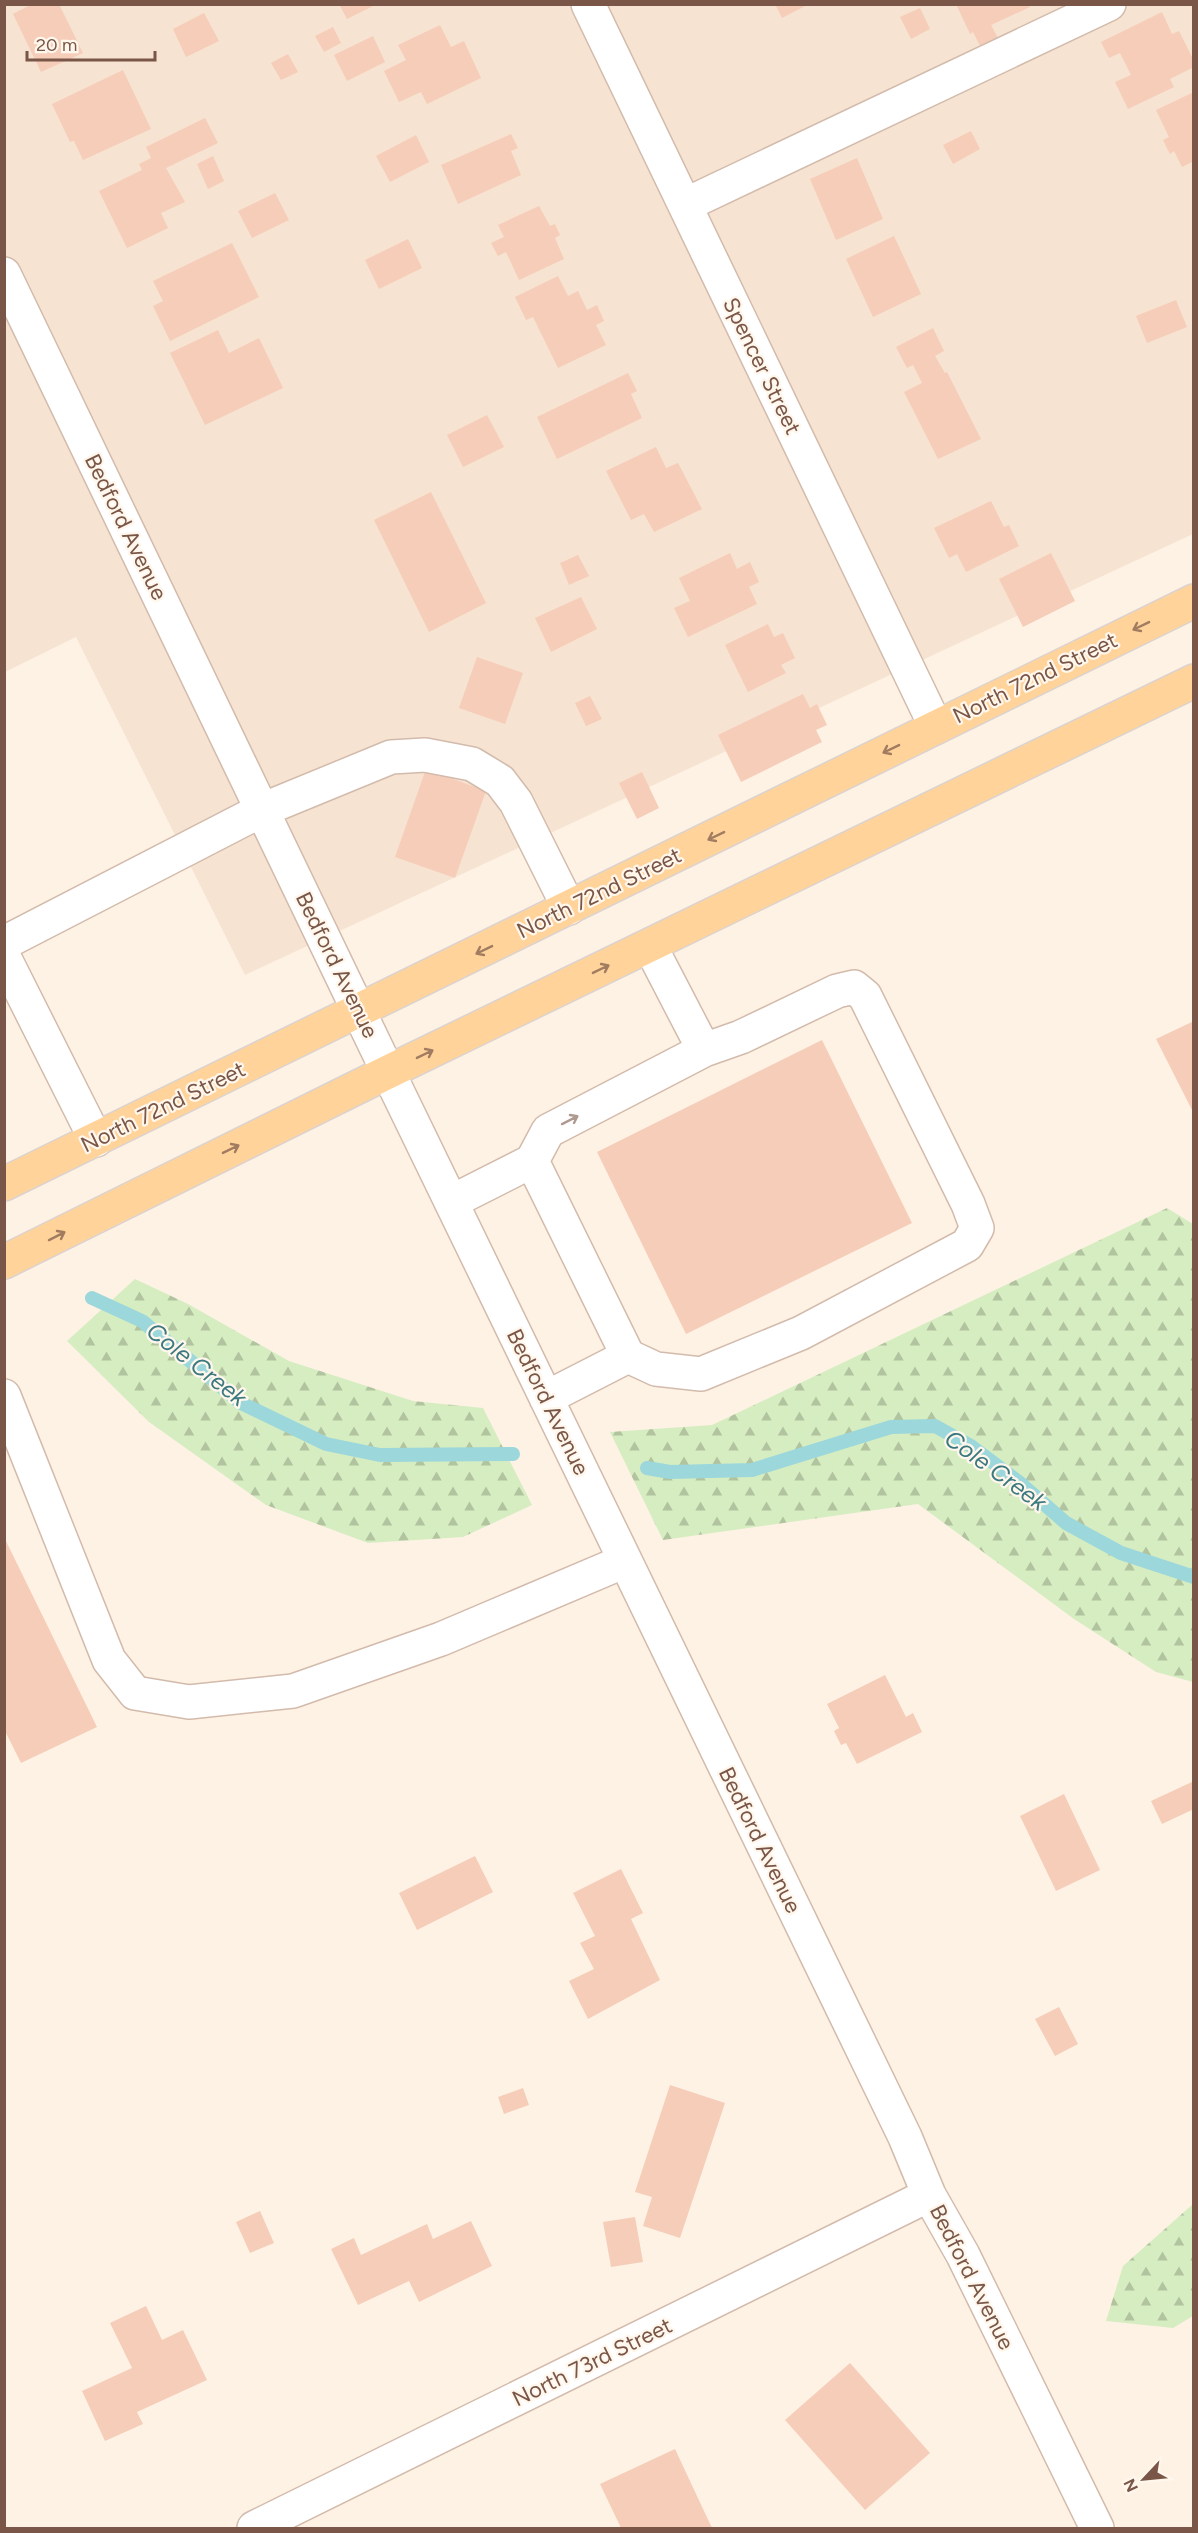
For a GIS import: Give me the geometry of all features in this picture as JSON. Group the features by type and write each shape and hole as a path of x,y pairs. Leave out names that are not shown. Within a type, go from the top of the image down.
{"main road":[{"name":"North 72nd Street","path":"4,1184 1194,601"},
{"path":"4,1262 388,1072 1194,681"}],"street":[{"name":"Spencer Street","path":"588,4 936,727"},
{"path":"685,205 1109,4"},
{"name":"Bedford Avenue","path":"4,274 388,1072 900,2126 929,2195 963,2255 1096,2529"},
{"path":"4,943 262,810 391,757 425,755 472,764 500,781 516,802 569,908"},
{"path":"650,945 704,1050"},
{"path":"4,957 96,1140"},
{"path":"451,1202 532,1161 548,1131 704,1050 741,1038 837,991 854,987 865,996 968,1204 977,1228 967,1245 801,1333 701,1374 656,1369 628,1356 532,1161"},
{"path":"546,1398 628,1356"},
{"path":"4,1396 109,1660 135,1693 189,1702 293,1691 441,1640 625,1561"},
{"name":"North 73rd Street","path":"254,2529 929,2195"}],"shaded area":[{"path":"5,5 1193,5 1193,534 245,975 76,637 5,672"}],"green space":[{"path":"1167,1208 1193,1224 1193,1682 1156,1672 1074,1619 918,1504 663,1540 610,1432 712,1425"},
{"path":"135,1279 188,1304 289,1361 413,1401 483,1408 532,1505 463,1537 368,1543 266,1505 149,1422 67,1341"},
{"path":"1193,2204 1193,2316 1173,2328 1106,2321 1123,2266"}],"building":[{"path":"32,4 59,4 83,53 41,72 13,14"},
{"path":"339,4 377,4 347,19"},
{"path":"775,4 809,4 782,18"},
{"path":"956,4 1029,4 1030,7 991,25 999,40 981,48 973,32 970,34"},
{"path":"920,8 930,29 911,39 900,17"},
{"path":"1162,12 1172,34 1179,31 1194,61 1194,67 1170,79 1174,87 1128,109 1115,82 1131,75 1120,53 1109,58 1101,42"},
{"path":"204,13 219,41 186,57 173,29"},
{"path":"440,25 451,47 464,41 481,78 427,104 421,92 399,102 384,71 406,60 398,45"},
{"path":"333,27 341,43 324,52 315,36"},
{"path":"373,36 385,62 347,81 334,55"},
{"path":"288,54 298,72 281,80 271,63"},
{"path":"123,70 151,129 83,160 74,141 70,142 52,104"},
{"path":"1194,92 1194,161 1182,167 1174,151 1170,154 1163,140 1169,137 1156,110"},
{"path":"205,118 218,143 166,168 185,202 161,213 168,228 127,248 99,191 142,170 139,164 151,158 146,147"},
{"path":"971,131 980,149 953,164 943,145"},
{"path":"511,134 518,148 511,151 521,175 458,204 441,165"},
{"path":"416,135 429,162 390,182 376,156"},
{"path":"213,156 224,181 208,189 197,164"},
{"path":"857,158 883,219 836,240 810,179"},
{"path":"275,193 289,220 252,238 238,211"},
{"path":"539,206 550,226 555,224 560,235 555,238 564,259 519,280 506,252 498,256 491,243 504,237 498,225"},
{"path":"894,236 921,294 873,317 846,259"},
{"path":"408,239 422,268 379,289 365,260"},
{"path":"232,243 259,297 170,341 153,306 163,301 153,281"},
{"path":"558,276 568,296 578,291 587,310 597,305 604,321 596,325 606,345 558,368 533,317 526,320 515,297"},
{"path":"1176,300 1187,327 1147,343 1136,316"},
{"path":"933,328 944,351 935,356 945,373 947,372 981,439 938,459 904,392 922,383 913,365 907,368 896,347"},
{"path":"218,330 229,353 259,338 283,388 205,425 170,353"},
{"path":"628,373 637,391 631,394 642,418 557,459 537,417"},
{"path":"487,415 504,447 463,467 447,435"},
{"path":"656,447 666,468 678,463 702,509 654,532 644,514 631,520 606,471"},
{"path":"431,492 486,603 429,632 374,520"},
{"path":"991,501 1004,527 1009,525 1019,546 966,572 957,554 949,558 934,528"},
{"path":"730,553 737,569 750,562 759,582 749,587 757,604 688,637 674,608 690,601 679,578"},
{"path":"1051,553 1075,601 1023,627 999,579"},
{"path":"578,555 589,576 569,585 560,563"},
{"path":"581,597 597,629 551,652 535,618"},
{"path":"768,624 774,637 783,633 795,658 781,665 786,673 748,692 725,645"},
{"path":"477,657 523,673 505,724 459,708"},
{"path":"803,694 810,708 817,704 827,725 816,730 822,742 741,782 718,735"},
{"path":"590,696 602,719 586,726 575,703"},
{"path":"426,769 486,791 455,878 395,857"},
{"path":"642,772 659,808 637,819 619,783"},
{"path":"1194,1021 1194,1114 1156,1039"},
{"path":"822,1040 912,1223 686,1334 597,1152"},
{"path":"4,1537 97,1727 21,1763 4,1729"},
{"path":"885,1675 906,1717 913,1713 922,1732 857,1764 846,1743 841,1745 834,1731 839,1728 827,1704"},
{"path":"1194,1781 1194,1809 1162,1824 1151,1801"},
{"path":"1064,1794 1100,1870 1056,1891 1020,1816"},
{"path":"475,1856 493,1892 417,1930 399,1893"},
{"path":"621,1869 643,1913 631,1919 660,1980 588,2019 569,1981 594,1969 580,1943 595,1936 573,1893"},
{"path":"1059,2007 1078,2044 1055,2056 1035,2019"},
{"path":"670,2085 725,2103 680,2238 643,2226 652,2197 635,2192"},
{"path":"523,2088 529,2105 504,2114 498,2097"},
{"path":"260,2211 274,2243 250,2253 236,2222"},
{"path":"635,2217 643,2262 611,2267 603,2222"},
{"path":"471,2221 492,2266 419,2302 409,2281 358,2305 331,2249 354,2238 361,2255 427,2224 433,2239"},
{"path":"146,2306 162,2340 183,2330 207,2380 137,2412 143,2424 105,2441 82,2391 132,2368 110,2323"},
{"path":"850,2363 930,2453 865,2510 785,2420"},
{"path":"675,2449 712,2528 621,2528 600,2484"}],"waterway":[{"name":"Cole Creek","path":"92,1298 142,1321 241,1403 326,1444 380,1455 513,1454"},
{"name":"Cole Creek","path":"647,1468 670,1472 752,1470 891,1427 935,1426 971,1446 1020,1483 1066,1523 1121,1553 1194,1577"}]}
